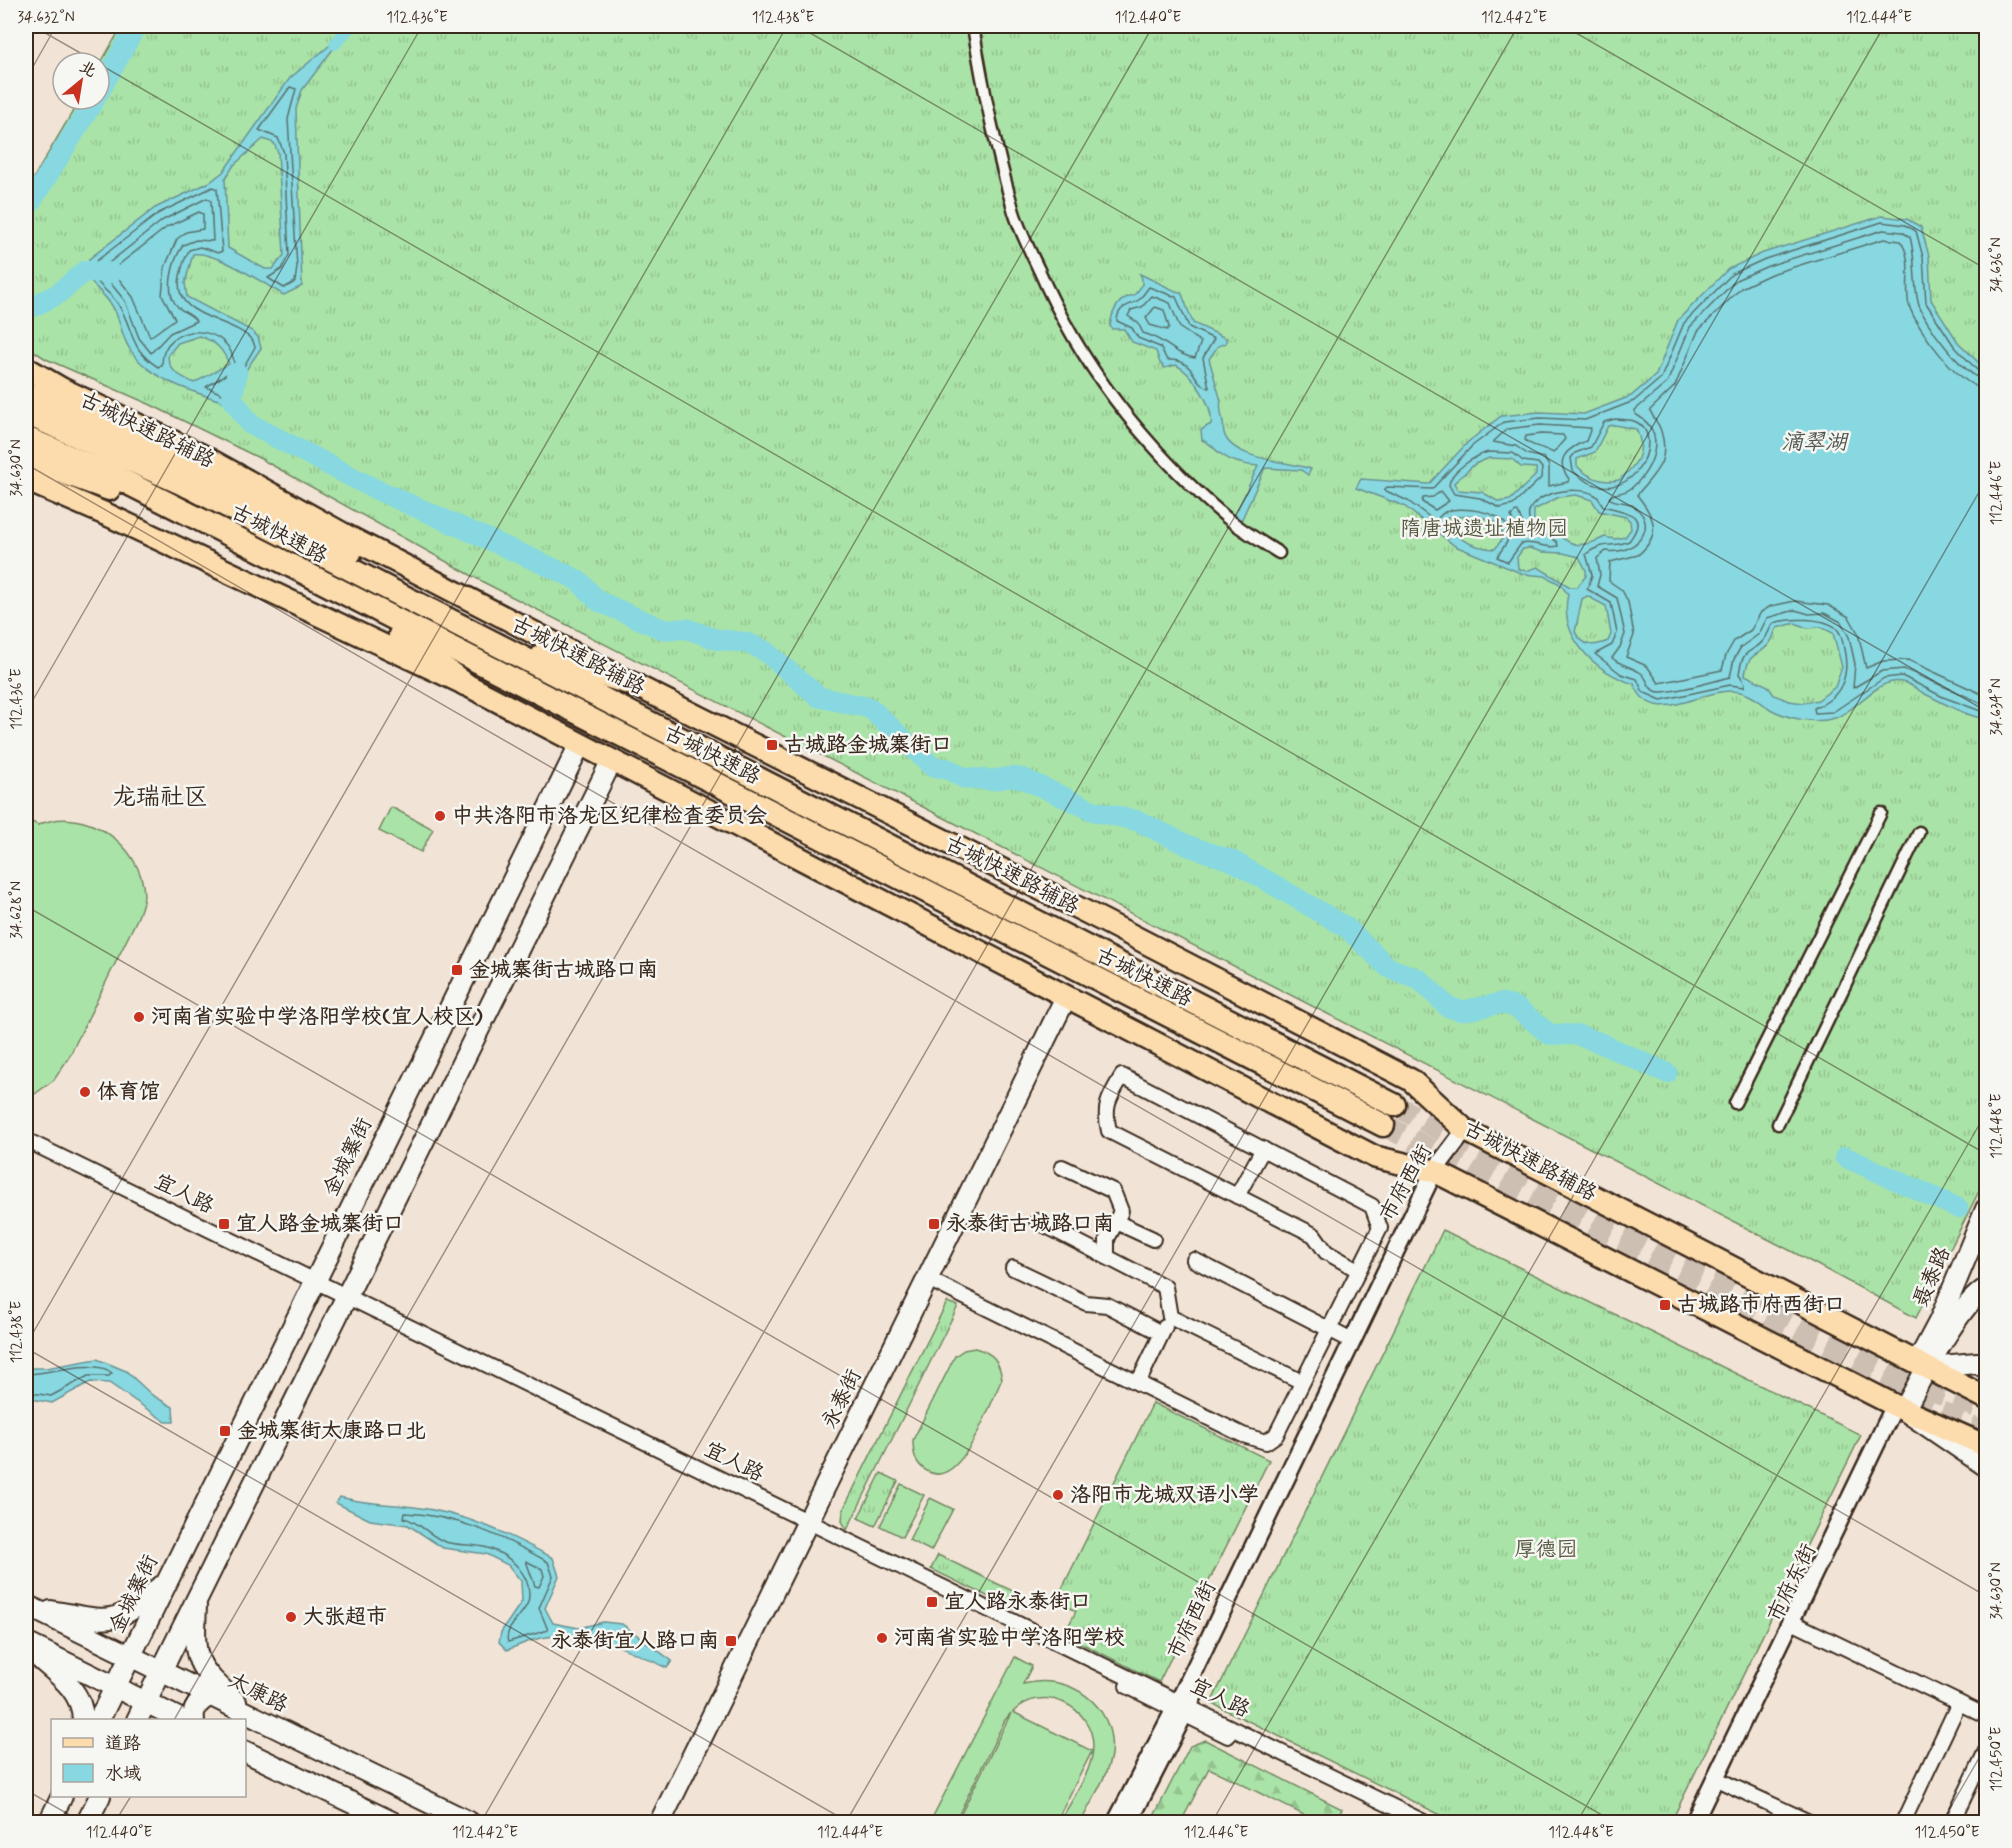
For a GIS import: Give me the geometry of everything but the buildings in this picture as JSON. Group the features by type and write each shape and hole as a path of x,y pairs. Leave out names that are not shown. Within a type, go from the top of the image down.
{"highway":[{"path":"26,387 54,405"},
{"path":"26,393 153,450 362,559 481,636 635,685"},
{"name":"古城快速路","path":"26,413 190,488 1394,1105"},
{"name":"古城快速路","path":"26,438 110,474 276,558 1383,1125"},
{"path":"26,459 201,522"},
{"path":"351,598 465,684"}],"main road":[{"name":"古城快速路辅路","path":"26,368 62,389 201,455 345,535 635,685 1104,921 1412,1080 1465,1130 1986,1398"},
{"path":"26,480 121,521 465,684 579,746 1375,1157 1438,1173 1900,1408 1986,1446"},
{"name":"金城寨街","path":"99,1719 579,746"},
{"path":"141,1712 611,762"},
{"name":"永泰街","path":"660,1822 810,1526 1068,998"},
{"name":"聂泰路","path":"1923,1364 1986,1209"},
{"path":"1923,1364 1965,1309 1980,1292 1986,1290"},
{"path":"1923,1364 1977,1363 1986,1368"},
{"name":"市府东街","path":"1900,1408 1923,1364"},
{"path":"1900,1408 1986,1466"},
{"name":"永泰街","path":"669,1822 810,1526"},
{"path":"165,1586 164,1605 169,1611 177,1614 194,1603"},
{"path":"28,1606 98,1619 116,1618 132,1611 165,1586"},
{"path":"194,1603 194,1644 197,1661 209,1677 253,1717"},
{"name":"太康路","path":"28,1606 469,1822"},
{"path":"69,1664 78,1660 86,1647 84,1634"},
{"path":"26,1645 115,1687 141,1712 177,1719"},
{"path":"26,1645 66,1680 78,1698 83,1719"},
{"path":"194,1719 193,1713 199,1701 209,1696"},
{"path":"246,1752 392,1822"},
{"path":"49,1822 62,1797"},
{"path":"87,1822 100,1797"}],"street":[{"path":"973,26 983,88 1014,212 1054,304 1069,331 1115,400 1170,465 1228,519 1280,554"},
{"path":"1735,1103 1881,813"},
{"path":"1778,1124 1919,832"},
{"path":"931,1280 1243,1435 1266,1442 1276,1436 1302,1382 1328,1330 1359,1270 1380,1228 1372,1206 1122,1077 1109,1097 1105,1113 1109,1131 1314,1235 1326,1252 1359,1270"},
{"name":"市府西街","path":"1130,1822 1352,1341 1438,1173 1465,1130"},
{"name":"宜人路","path":"26,1140 312,1285"},
{"name":"宜人路","path":"26,1148 344,1300 1182,1708 1424,1822"},
{"path":"1237,1196 1263,1149"},
{"path":"1062,1167 1113,1191 1121,1211 1107,1239 1107,1257"},
{"name":"市府西街","path":"1116,1822 1182,1708 1438,1173"},
{"path":"1037,1221 1165,1287 1170,1317 1138,1383"},
{"path":"1116,1222 1154,1239"},
{"path":"1194,1260 1352,1341"},
{"path":"1013,1268 1086,1303 1107,1305 1161,1333"},
{"path":"1170,1317 1302,1382"},
{"name":"市府东街","path":"1704,1822 1900,1408"},
{"name":"市府东街","path":"1694,1822 1900,1408"},
{"path":"1798,1625 1986,1715"},
{"path":"1903,1822 1959,1703"},
{"name":"宜人路","path":"1182,1708 1405,1822"},
{"path":"1952,1822 1986,1751"},
{"path":"1723,1782 1809,1822"}],"green space":[{"name":"隋唐城遗址植物园","path":"122,26 1986,26 1986,1177 1916,1318 1793,1252 485,583 261,459 149,404 46,359 26,346 26,191 73,111 111,111 111,51 108,51"},
{"path":"391,807 433,829 421,852 379,831"},
{"path":"26,819 38,825 56,820 74,820 108,833 122,845 133,860 141,877 144,895 138,917 69,1057 54,1080 32,1096 26,1096"},
{"name":"厚德园","path":"1443,1230 1861,1435 1671,1822 1455,1822 1211,1703"},
{"path":"947,1302 958,1306 847,1530 842,1521 843,1510"},
{"path":"975,1348 994,1358 1002,1379 963,1457 952,1469 940,1474 927,1471 916,1458 913,1440 955,1356 964,1350"},
{"path":"1153,1403 1269,1460 1159,1682 1064,1635 1076,1611 1056,1601"},
{"path":"881,1473 898,1481 875,1526 858,1518"},
{"path":"901,1484 924,1495 902,1537 880,1526"},
{"path":"930,1498 953,1509 931,1551 909,1540"},
{"path":"938,1555 1021,1595 1014,1609 931,1569"},
{"path":"1015,1657 1032,1666 1023,1684 1057,1683 1072,1688 1086,1696 1098,1707 1106,1721 1111,1737 1111,1755 1106,1772 1081,1822 1060,1822 1081,1786 1089,1766 1092,1756 1093,1746 1091,1732 1085,1720 1064,1703 1051,1699 1038,1699 1025,1703 1013,1712 1092,1751 1056,1822 957,1822 1011,1713 1005,1720 955,1822 930,1822"},
{"path":"1205,1740 1342,1809 1336,1822 1318,1822 1209,1768 1181,1822 1151,1822 1190,1746"}],"water":[{"path":"346,32 302,90 296,109 302,286 284,295 226,262 202,254 193,254 185,283 187,297 252,331 258,337 261,348 248,367 231,404 174,384 147,368 136,358 128,346 113,307 85,271 89,259 155,208 210,182 223,172 290,78","holes":["263,139 274,143 278,153 284,255 273,269 265,269 228,248 225,179 234,165","199,336 218,346 229,364 194,383 180,376 170,366 168,355 178,343"]},
{"name":"滴翠湖","path":"1882,216 1907,219 1921,227 1929,256 1931,300 1958,342 1981,365 1986,367 1986,719 1962,712 1902,682 1884,685 1843,714 1820,721 1786,716 1737,691 1718,692 1664,706 1652,704 1642,697 1634,684 1606,671 1583,651 1574,639 1569,625 1566,610 1568,594 1560,584 1545,576 1523,574 1455,546 1404,506 1356,488 1361,479 1429,484 1468,442 1501,416 1540,412 1584,414 1631,396 1656,375 1678,320 1728,269 1763,253","holes":["1608,426 1636,429 1641,445 1635,463 1619,480 1597,479 1577,466 1577,459 1595,452","1489,458 1512,459 1521,467 1536,468 1536,475 1510,500 1499,502 1482,492 1458,490 1454,483 1475,464","1576,495 1592,500 1599,511 1626,517 1630,521 1631,529 1625,537 1615,539 1605,537 1592,542 1574,544 1534,520 1534,510 1559,497","1448,517 1484,518 1497,523 1502,528 1502,539 1495,549 1480,547 1466,542 1443,522","1530,548 1579,557 1586,570 1586,576 1577,587 1570,587 1538,567 1526,571 1518,569 1517,557 1523,549","1587,596 1606,606 1611,634 1608,641 1598,644 1585,643 1575,632 1582,599","1795,623 1807,628 1821,627 1833,633 1842,667 1835,687 1818,700 1804,703 1789,701 1774,695 1768,686 1745,675 1749,661 1772,639 1777,628"]},
{"path":"1140,274 1182,294 1193,323 1226,338 1226,343 1218,346 1209,359 1221,401 1224,432 1229,442 1237,449 1249,454 1311,469 1308,475 1301,470 1265,468 1241,521 1234,517 1258,466 1229,459 1202,440 1201,430 1211,424 1211,417 1209,408 1195,382 1176,365 1165,368 1160,363 1156,351 1132,342 1124,329 1112,329 1110,326 1112,315 1120,302 1134,295 1140,288 1142,280"},
{"path":"97,1359 126,1371 152,1395 173,1407 174,1422 166,1422 109,1383 90,1382 52,1403 26,1398 26,1368 46,1368"},
{"path":"340,1497 451,1514 469,1519 520,1541 553,1558 559,1576 545,1608 553,1623 579,1628 603,1622 622,1624 672,1661 667,1668 610,1643 580,1637 542,1638 507,1650 499,1642 501,1632 522,1601 521,1581 508,1565 486,1554 443,1548 408,1525 370,1520 336,1503"}],"waterway":[{"path":"111,71 136,26"},
{"path":"335,44 351,26"},
{"path":"26,210 88,111"},
{"path":"26,310 58,294 85,271 111,273"},
{"path":"237,373 232,398 250,424 371,487 568,575 580,582 598,601 662,629 688,629 715,639 747,643 765,651 819,697 870,708 933,767 948,769 964,778 1024,779 1094,811 1138,821 1189,846 1233,861 1346,927 1389,968 1419,979 1448,1007 1462,1011 1502,1003 1517,1008 1549,1034 1577,1035 1667,1073"},
{"path":"1845,1157 1958,1208"}],"tunnel":[{"path":"1394,1105 1923,1386"},
{"path":"1383,1125 1986,1434"},
{"path":"1924,1387 1986,1410"}],"place":[{"name":"古城路金城寨街口","path":"772,745"},
{"name":"中共洛阳市洛龙区纪律检查委员会","path":"440,816"},
{"name":"金城寨街古城路口南","path":"457,970"},
{"name":"河南省实验中学洛阳学校(宜人校区)","path":"139,1017"},
{"name":"体育馆","path":"85,1092"},
{"name":"宜人路金城寨街口","path":"224,1224"},
{"name":"永泰街古城路口南","path":"934,1224"},
{"name":"古城路市府西街口","path":"1665,1305"},
{"name":"金城寨街太康路口北","path":"225,1431"},
{"name":"洛阳市龙城双语小学","path":"1058,1495"},
{"name":"宜人路永泰街口","path":"932,1602"},
{"name":"大张超市","path":"291,1617"},
{"name":"河南省实验中学洛阳学校","path":"882,1638"},
{"name":"永泰街宜人路口南","path":"731,1641"}],"district":[{"name":"龙瑞社区","path":"160,797"}]}
